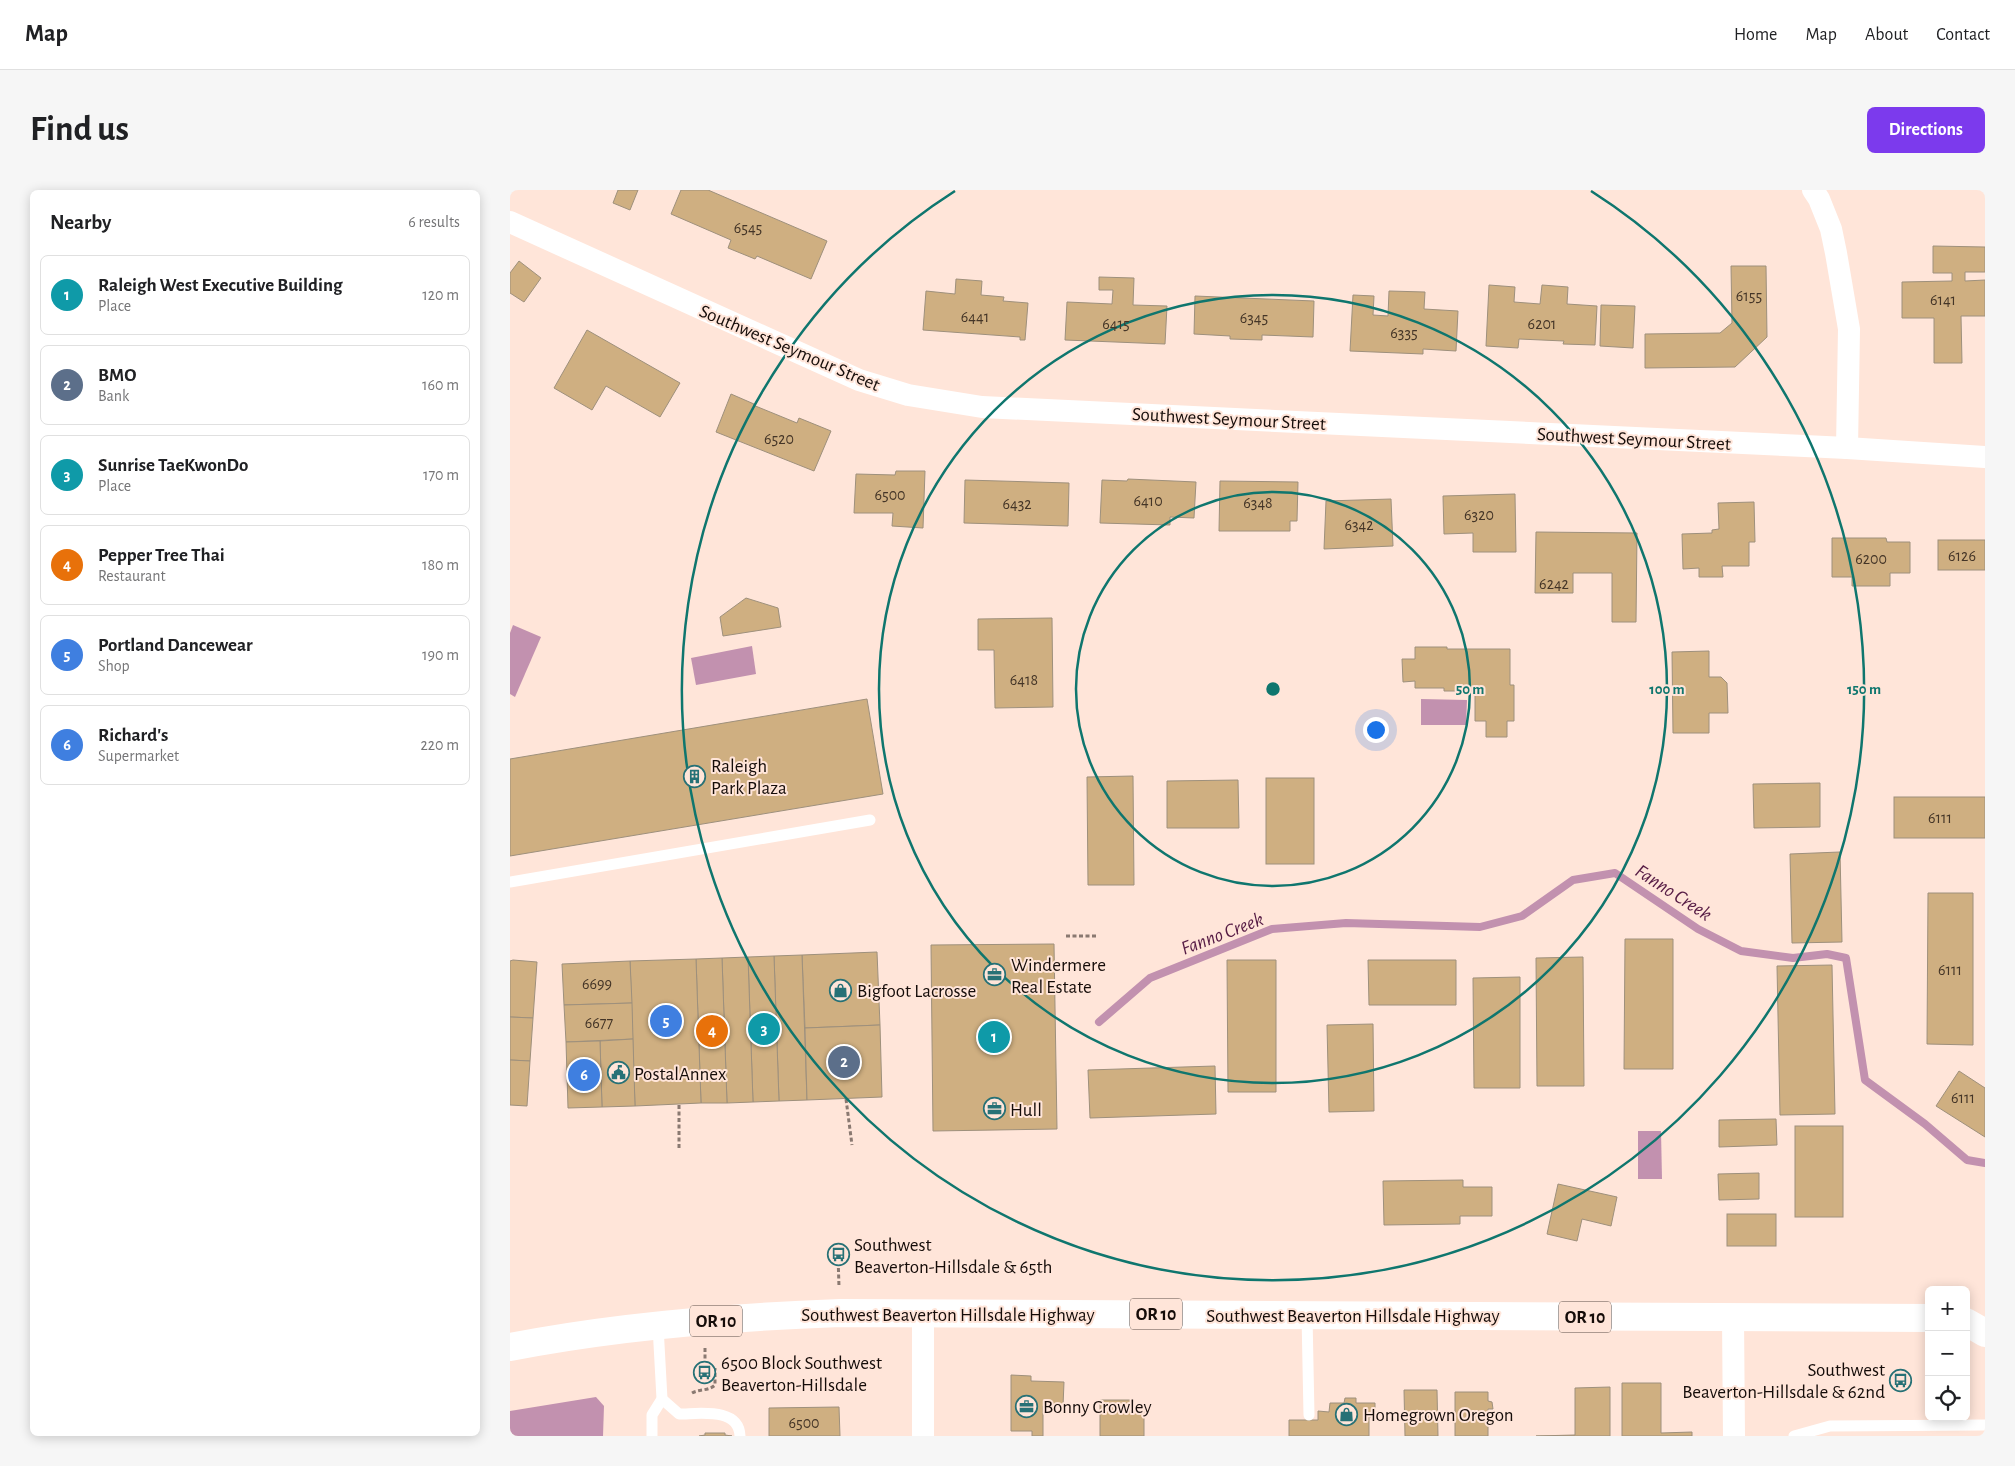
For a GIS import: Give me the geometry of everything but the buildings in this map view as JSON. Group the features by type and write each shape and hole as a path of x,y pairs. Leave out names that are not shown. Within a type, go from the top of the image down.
{"main road":[{"path":"1970,1315 1985,1310"},
{"name":"Southwest Beaverton Hillsdale Highway","path":"510,1347 658,1326 777,1315 924,1312 1925,1318"},
{"path":"1970,1324 1985,1333"}],"street":[{"path":"1813,190 1819,199 1831,229 1848,329 1847,448"},
{"name":"Southwest Seymour Street","path":"510,222 859,380 908,395 945,402 992,407 1985,456"},
{"path":"923,1436 924,1312"},
{"path":"1733,1317 1734,1436"}],"lane":[{"path":"510,882 870,820"},
{"path":"1307,1315 1309,1415"},
{"path":"652,1436 652,1415 662,1399 658,1326"},
{"path":"662,1399 680,1414 718,1414 732,1419 740,1429 740,1436"},
{"path":"1794,1436 1830,1426 1985,1425"}],"path":[{"path":"1066,936 1098,936"},
{"path":"846,1099 852,1145"},
{"path":"678,1105 680,1149"},
{"path":"690,1397 696,1391 711,1388 715,1385 715,1368"}],"shaded area":[{"path":"513,625 541,637 515,697 510,694 510,633"},
{"path":"752,646 756,674 696,685 691,658"},
{"path":"1421,699 1467,700 1466,725 1421,725"},
{"path":"1638,1131 1661,1131 1662,1179 1638,1179"},
{"path":"596,1397 604,1406 603,1436 510,1436 510,1411"}],"waterway":[{"name":"Fanno Creek","path":"1099,1022 1150,978 1272,929 1346,923 1480,927 1522,916 1573,880 1615,873 1698,929 1741,951 1793,958 1827,954 1846,958 1865,1080 1925,1124 1967,1160 1985,1163"}],"place":[{"name":"Raleigh Park Plaza","path":"695,776"},
{"name":"Windermere Real Estate","path":"995,975"},
{"name":"Bigfoot Lacrosse","path":"841,990"},
{"name":"Portland Dancewear","path":"666,1021"},
{"name":"Sunrise TaeKwonDo","path":"764,1029"},
{"name":"Pepper Tree Thai","path":"712,1031"},
{"name":"Raleigh West Executive Building","path":"994,1037"},
{"name":"BMO","path":"844,1062"},
{"name":"PostalAnnex","path":"618,1073"},
{"name":"Richard's","path":"584,1075"},
{"name":"Hull","path":"994,1109"},
{"name":"Southwest Beaverton-Hillsdale & 65th","path":"838,1255"},
{"name":"6500 Block Southwest Beaverton-Hillsdale","path":"705,1373"},
{"name":"Southwest Beaverton-Hillsdale & 62nd","path":"1901,1380"},
{"name":"Bonny Crowley","path":"1027,1406"},
{"name":"Homegrown Oregon","path":"1347,1414"}]}
